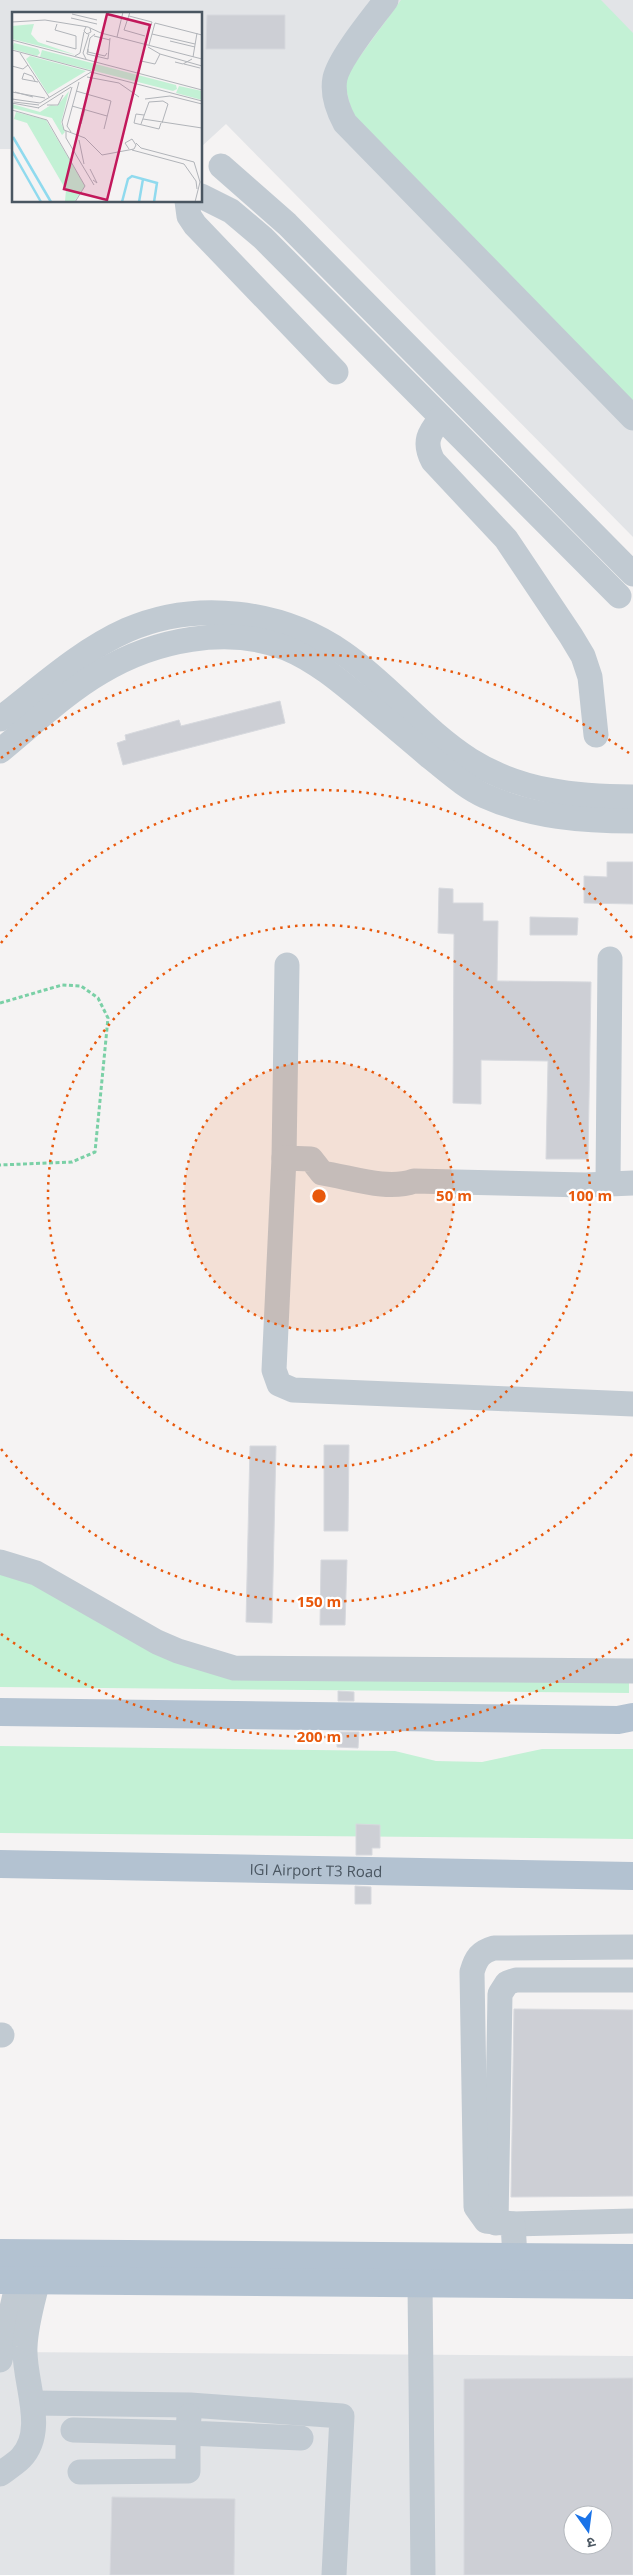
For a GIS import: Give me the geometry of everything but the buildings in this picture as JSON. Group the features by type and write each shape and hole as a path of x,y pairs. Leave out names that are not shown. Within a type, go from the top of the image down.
{"main road":[{"path":"0,1712 628,1720"},
{"name":"IGI Airport T3 Road","path":"0,1864 633,1876"},
{"path":"22,2253 633,2258"},
{"path":"19,2281 633,2286"}],"lane":[{"path":"386,0 340,66 335,79 336,101 345,123 633,418"},
{"path":"221,166 287,224 430,366 633,574"},
{"path":"202,196 231,211 248,224 619,596"},
{"path":"187,202 189,216 194,226 336,372"},
{"path":"409,387 430,366"},
{"path":"441,418 429,434 426,442 428,451 433,461 506,539 575,643 590,677 596,735"},
{"path":"0,718 94,647 128,630 156,621 188,615 219,613 253,616 284,623 312,635 343,653 448,744 471,760 516,782 549,791 633,797"},
{"path":"0,751 78,687 130,657 157,647 190,640 218,637 250,640 285,648 310,660 335,678 459,781 484,796 549,816 588,820 633,820"},
{"path":"608,1182 610,959"},
{"path":"287,965 284,1158 274,1370 280,1384 285,1388 633,1404"},
{"path":"284,1158 311,1159 322,1173 353,1177 364,1183 406,1184 422,1182 586,1186 608,1182 633,1183"},
{"path":"0,1562 36,1573 157,1642 178,1651 234,1668 633,1671"},
{"path":"633,1947 494,1948 483,1951 476,1959 472,1972 476,2207 482,2218 505,2224 633,2221"},
{"path":"515,2257 505,2224 500,1994 502,1988 516,1980 633,1980"},
{"path":"0,2360 19,2281 22,2253"},
{"path":"0,2474 22,2458 31,2442 33,2403 24,2350 26,2329 19,2281"},
{"path":"420,2284 423,2575"},
{"path":"33,2403 190,2405 342,2416 334,2575"},
{"path":"80,2472 188,2472 190,2405"},
{"path":"72,2430 301,2438"}],"path":[{"path":"0,1004 62,985 81,986 98,998 108,1018 94,1152 72,1162 0,1165"}],"shaded area":[{"path":"0,0 633,0 633,537 226,124 202,146 202,12 12,12 12,149 0,149"},
{"path":"0,2352 633,2356 633,2575 0,2575"}],"green space":[{"path":"401,0 601,0 633,33 633,403 353,116 345,85 350,70"},
{"path":"0,1570 20,1575 207,1668 629,1680 629,1693 0,1687"},
{"path":"0,1746 395,1751 436,1761 482,1762 542,1749 633,1749 633,1839 0,1833"}]}
